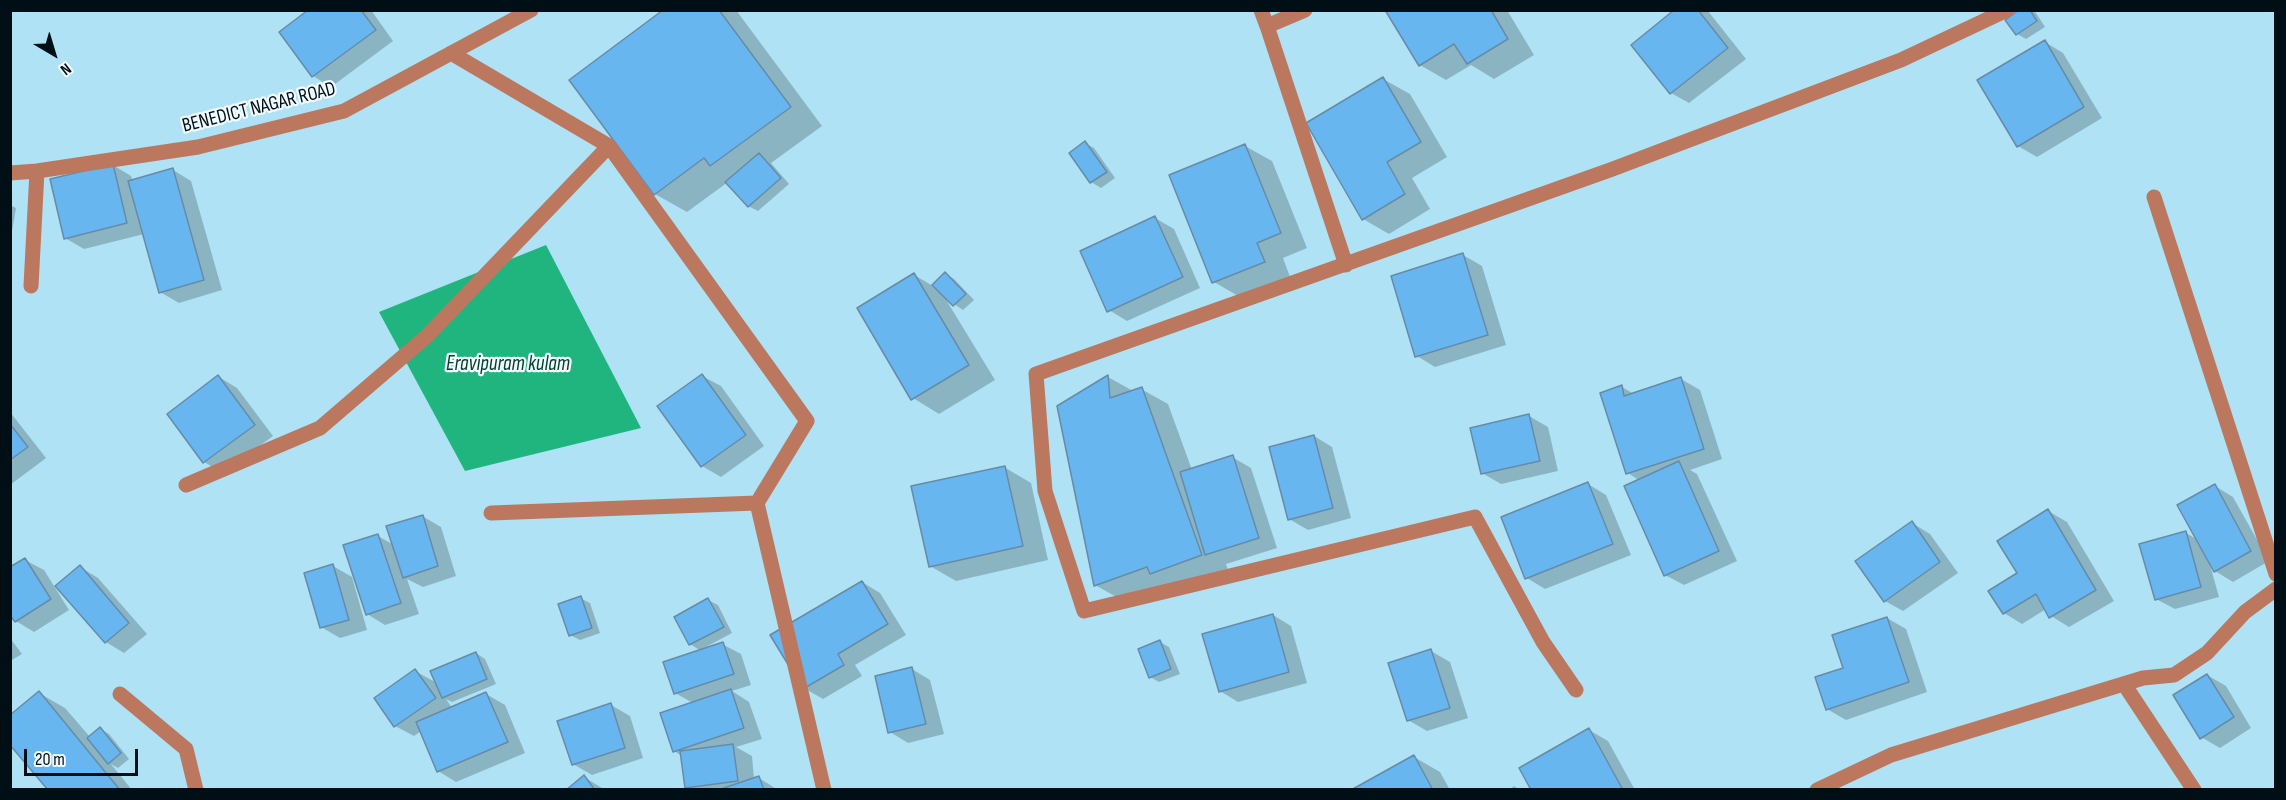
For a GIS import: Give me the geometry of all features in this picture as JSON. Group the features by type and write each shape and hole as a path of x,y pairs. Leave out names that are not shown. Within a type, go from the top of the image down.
{"street":[{"name":"BENEDICT NAGAR ROAD","path":"10,172 37,171 198,147 344,111 531,10"},
{"path":"1261,10 1346,265"},
{"path":"1267,26 1305,10"},
{"path":"1576,690 1543,642 1475,517 1084,611 1045,491 1036,374 1610,170 1901,60 2007,10"},
{"path":"451,53 609,146 807,421 757,503 824,789"},
{"path":"186,485 320,428 427,336 609,146"},
{"path":"31,286 37,171"},
{"path":"2154,197 2276,574"},
{"path":"491,513 757,503"},
{"path":"1818,789 1891,755 2143,678 2174,675 2207,653 2245,612 2276,589"},
{"path":"2124,684 2194,789"},
{"path":"120,694 186,749 196,789"}],"water":[{"name":"Eravipuram kulam","path":"546,245 641,428 465,471 379,312"}],"building":[{"path":"308,10 361,10 376,30 312,77 279,32"},
{"path":"663,10 719,10 791,107 710,166 704,158 654,195 569,80"},
{"path":"1385,10 1491,10 1508,39 1467,64 1454,44 1419,66"},
{"path":"1674,10 1698,10 1728,48 1670,94 1631,45"},
{"path":"2019,10 2030,10 2037,21 2016,35 2005,20"},
{"path":"2045,40 2084,107 2017,147 1977,80"},
{"path":"1383,77 1421,142 1387,162 1405,194 1362,220 1306,123"},
{"path":"1085,141 1107,172 1090,183 1069,153"},
{"path":"1245,144 1281,233 1257,243 1265,262 1212,283 1169,175"},
{"path":"759,153 781,178 748,207 725,182"},
{"path":"113,164 127,223 64,239 50,179"},
{"path":"173,168 204,280 159,293 128,181"},
{"path":"1155,216 1183,277 1107,312 1080,251"},
{"path":"1463,253 1488,335 1415,357 1391,276"},
{"path":"945,272 966,294 953,306 932,285"},
{"path":"914,273 969,365 911,400 857,308"},
{"path":"702,374 746,435 701,467 657,406"},
{"path":"218,375 255,425 203,463 167,414"},
{"path":"1108,375 1110,398 1142,387 1202,555 1150,574 1147,567 1094,586 1057,406"},
{"path":"1681,377 1704,449 1626,474 1600,393 1622,385 1624,396"},
{"path":"1529,414 1540,461 1481,474 1470,428"},
{"path":"10,424 28,447 10,460"},
{"path":"1314,435 1333,508 1288,520 1269,447"},
{"path":"1233,455 1259,538 1205,555 1180,472"},
{"path":"1679,461 1719,551 1664,576 1624,486"},
{"path":"1005,466 1023,546 929,567 911,486"},
{"path":"1588,482 1613,544 1525,579 1501,517"},
{"path":"2215,484 2251,551 2214,572 2177,505"},
{"path":"2048,509 2096,590 2049,618 2036,594 2003,614 1988,591 2017,573 1997,541"},
{"path":"423,515 438,566 403,578 386,526"},
{"path":"1912,521 1940,562 1884,602 1855,561"},
{"path":"2186,531 2201,587 2155,600 2139,544"},
{"path":"378,534 401,603 366,615 343,545"},
{"path":"25,558 51,599 15,622 10,615 10,567"},
{"path":"333,564 349,620 320,628 304,573"},
{"path":"80,565 129,623 105,643 55,586"},
{"path":"862,581 888,624 838,654 844,665 803,689 770,635"},
{"path":"581,596 592,628 569,636 558,604"},
{"path":"708,598 724,627 689,645 674,617"},
{"path":"1273,614 1289,672 1219,692 1202,634"},
{"path":"1887,617 1909,682 1826,710 1815,677 1843,668 1832,635"},
{"path":"1160,640 1171,669 1149,678 1138,649"},
{"path":"723,642 734,674 674,694 663,662"},
{"path":"1431,649 1450,708 1407,721 1388,663"},
{"path":"476,652 487,679 442,698 430,671"},
{"path":"912,667 926,724 888,733 875,676"},
{"path":"415,669 436,698 394,727 374,698"},
{"path":"2207,674 2234,717 2200,739 2173,695"},
{"path":"731,689 744,728 673,752 660,713"},
{"path":"39,691 120,790 48,790 10,745 10,715"},
{"path":"486,692 508,742 437,772 416,722"},
{"path":"611,703 625,748 572,765 557,721"},
{"path":"100,727 121,753 108,764 87,738"},
{"path":"1589,728 1623,790 1531,790 1519,768"},
{"path":"733,744 738,781 685,788 680,751"},
{"path":"1414,755 1433,790 1351,790"},
{"path":"584,775 595,790 566,790"},
{"path":"759,776 764,790 718,790"}]}
